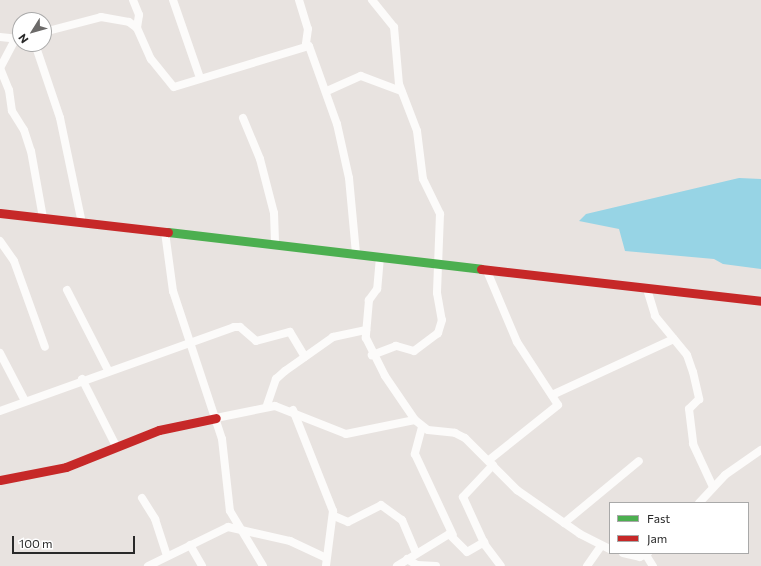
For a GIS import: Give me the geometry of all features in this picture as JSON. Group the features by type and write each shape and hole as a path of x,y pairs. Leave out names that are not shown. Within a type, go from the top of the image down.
{"street":[{"path":"133,0 139,15 137,28 148,55 172,87 306,44"},
{"path":"173,0 200,78"},
{"path":"299,0 308,29 306,44"},
{"path":"372,0 394,27 401,91 417,131 423,179 440,214 440,266 437,293 442,320 438,333 414,351 396,346 372,355"},
{"path":"52,30 107,17 129,22 137,28"},
{"path":"0,37 12,38"},
{"path":"306,44 311,49 327,91 349,178 356,254"},
{"path":"12,49 1,72 9,90 12,111 29,145 43,218"},
{"path":"37,52 60,118 82,223"},
{"path":"327,91 361,76 401,91"},
{"path":"243,118 260,158 274,213 274,244"},
{"path":"0,213 380,256 440,266 761,301"},
{"path":"166,232 170,281 216,418 225,455 228,505 240,530 263,566"},
{"path":"0,242 14,261 45,347"},
{"path":"380,256 366,330 372,355 414,420 422,427 459,435 491,463 517,490 564,523 601,546 609,549"},
{"path":"487,271 517,342 552,395 557,407 491,463 463,497 484,542 501,566"},
{"path":"647,289 655,316 674,339 693,372 698,401 689,409 693,444 713,487"},
{"path":"67,290 108,370"},
{"path":"0,411 108,370 234,327 240,327 256,341 290,332 304,357"},
{"path":"267,405 276,379 304,357 333,337 366,330"},
{"path":"552,395 674,339"},
{"path":"0,353 25,401"},
{"path":"82,380 117,448"},
{"path":"0,480 66,467 168,427 216,418 267,405 293,410 346,434 414,420"},
{"path":"293,410 334,516 324,557 326,566"},
{"path":"422,427 415,454 453,535 467,552 484,542"},
{"path":"700,502 713,487 761,450"},
{"path":"564,523 639,461"},
{"path":"142,498 152,513 167,556"},
{"path":"334,516 348,522 381,505 402,520 416,553"},
{"path":"148,566 224,528 290,541 324,557"},
{"path":"397,566 416,553 453,535"},
{"path":"190,545 202,566"},
{"path":"587,566 601,546"},
{"path":"647,554 653,566"},
{"path":"407,559 417,565 436,566"}],"water":[{"path":"739,178 761,179 761,269 723,264 714,259 625,251 619,229 579,221 586,214"}],"traffic: fast":[{"path":"168,232 481,269"}],"traffic: jam":[{"path":"0,213 168,232"},
{"path":"481,269 761,301"},
{"path":"0,480 66,467 159,430 216,418"}]}
